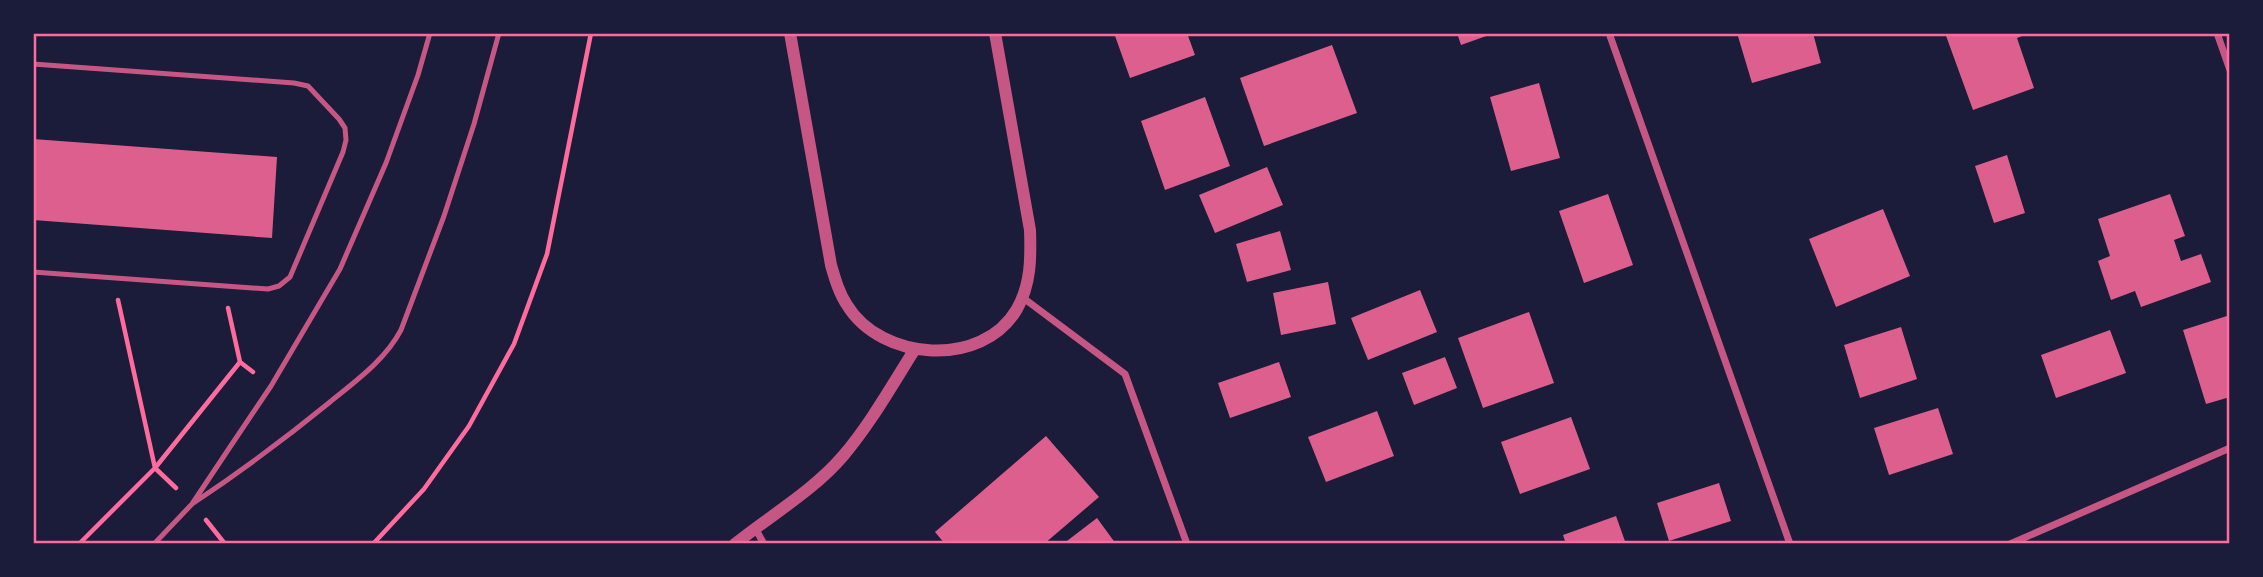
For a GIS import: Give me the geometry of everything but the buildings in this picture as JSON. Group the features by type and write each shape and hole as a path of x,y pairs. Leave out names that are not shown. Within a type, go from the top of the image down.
{"street":[{"path":"790,33 831,265 847,306 869,329 898,345 915,349 953,350 988,337 1003,324 1015,311 1022,297 1030,268 1030,230 995,33"},
{"path":"1609,33 1790,544"},
{"path":"2217,33 2230,70"},
{"path":"1022,297 1125,373 1187,544"},
{"path":"735,544 811,486 843,456 915,349"},
{"path":"2010,544 2230,448"},
{"path":"755,528 764,544"}],"lane":[{"path":"154,544 192,504 271,386 340,270 386,163 430,33"},
{"path":"192,504 285,439 364,374 394,344 444,216 474,124 499,33"},
{"path":"33,64 308,86 339,119 345,128 346,140 290,277 279,286 268,289 33,272"}],"path":[{"path":"373,544 424,489 461,437 514,344 547,254 591,33"},
{"path":"113,278 155,468 192,504 225,544"},
{"path":"223,286 240,362 271,386"},
{"path":"79,544 155,468 240,362"}]}
